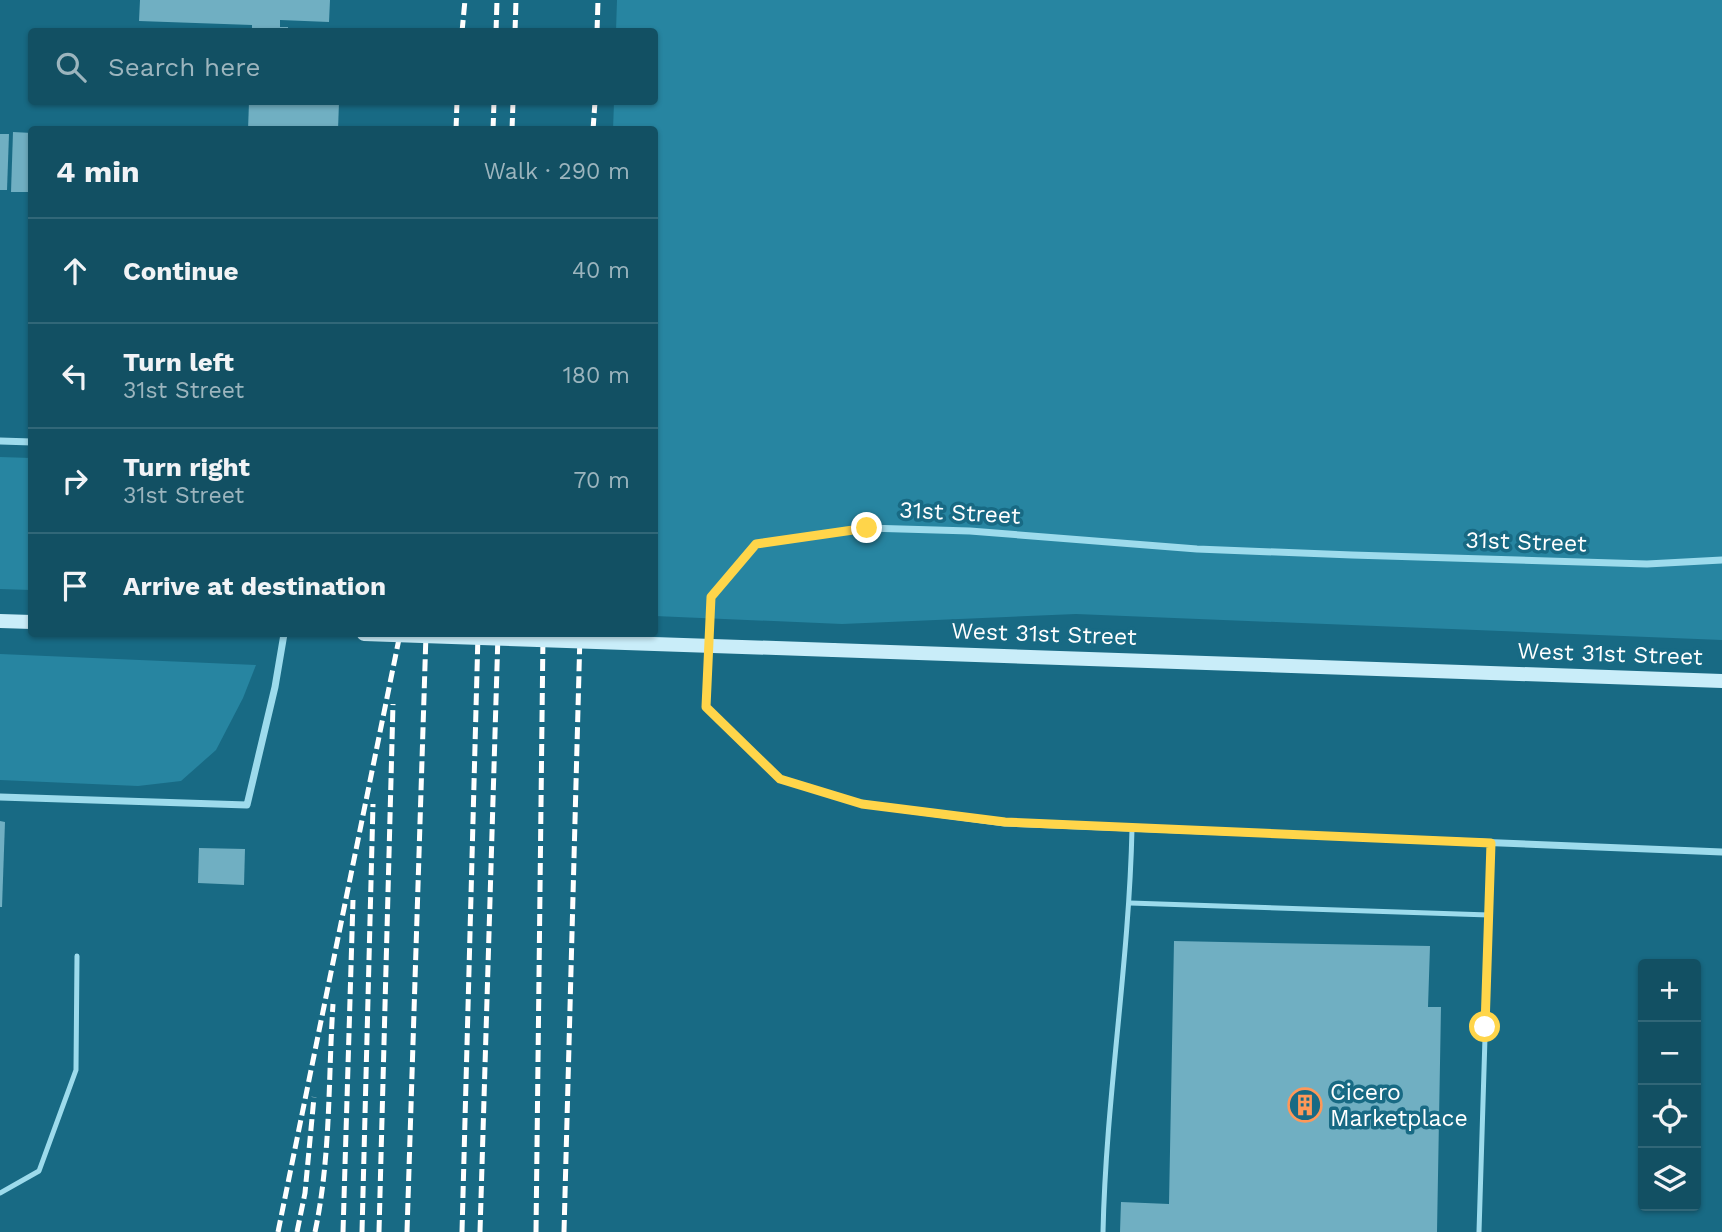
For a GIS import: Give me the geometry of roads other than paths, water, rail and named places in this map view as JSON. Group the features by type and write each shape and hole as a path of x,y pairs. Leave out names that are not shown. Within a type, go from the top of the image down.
{"main road":[{"path":"0,621 28,622"},
{"name":"West 31st Street","path":"451,637 1722,681"}],"street":[{"path":"0,442 28,442"},
{"name":"31st Street","path":"1722,560 1647,564 1339,555 1197,549 970,531 867,528 756,544 711,597 706,707 780,779 862,804 1005,822 1722,852"},
{"path":"0,797 247,805 275,687 283,637"}],"lane":[{"path":"1103,1232 1104,1173 1130,903 1132,829"},
{"path":"1479,1232 1491,843"},
{"path":"1130,903 1489,915"},
{"path":"0,1193 38,1171 76,1070 77,956"}],"railway":[{"path":"462,28 465,0"},
{"path":"496,28 497,0"},
{"path":"515,28 516,0"},
{"path":"597,28 598,0"},
{"path":"456,126 457,105"},
{"path":"493,126 494,105"},
{"path":"512,126 513,105"},
{"path":"593,126 595,105"},
{"path":"278,1232 399,637"},
{"path":"407,1232 426,637"},
{"path":"462,1232 478,637"},
{"path":"480,1232 498,637"},
{"path":"536,1232 543,637"},
{"path":"564,1232 580,637"},
{"path":"379,1232 393,704"},
{"path":"362,1232 373,804"},
{"path":"343,1232 353,900"},
{"path":"315,1232 324,1175 333,1004"},
{"path":"297,1232 305,1193 314,1097"}],"place":[{"name":"Cicero Marketplace","path":"1305,1105"}]}
